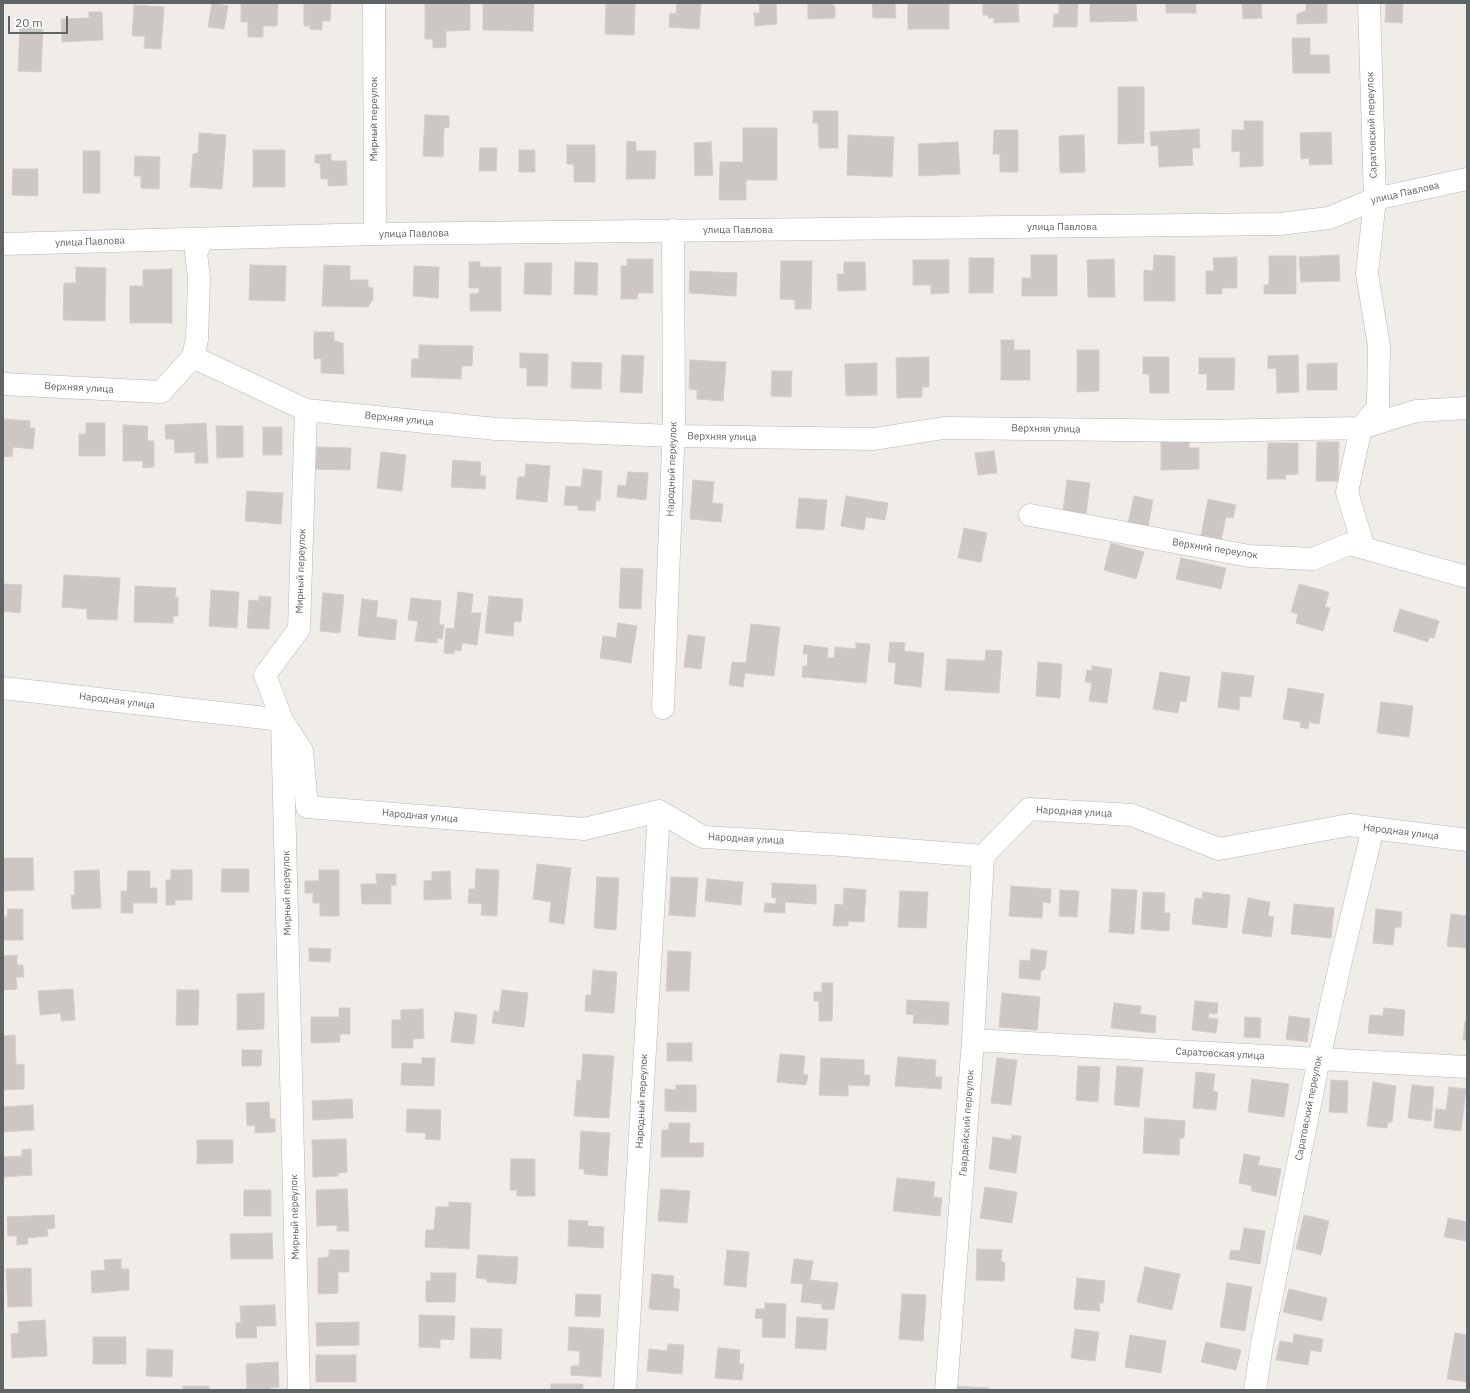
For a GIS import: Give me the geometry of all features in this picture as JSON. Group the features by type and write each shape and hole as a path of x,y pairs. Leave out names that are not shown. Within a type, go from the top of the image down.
{"street":[{"name":"Мирный переулок","path":"374,3 375,234"},
{"name":"Саратовский переулок","path":"1364,548 1347,492 1361,428 1378,407 1379,346 1367,274 1375,199 1369,3"},
{"name":"улица Павлова","path":"3,244 375,234 1280,224 1328,218 1375,199 1467,179"},
{"name":"Народный переулок","path":"663,708 674,436 673,230"},
{"path":"193,357 197,339 199,278 196,253 203,239"},
{"name":"Верхняя улица","path":"3,384 161,392 193,357 306,410 496,429 674,436 874,439 944,428 1206,431 1361,428 1416,411 1467,408"},
{"name":"Мирный переулок","path":"299,1390 282,720 265,675 299,629 306,410"},
{"name":"Верхний переулок","path":"1030,515 1249,556 1313,559 1348,544 1467,577"},
{"name":"Народная улица","path":"3,688 282,720 302,752 307,807 584,829 659,811 703,837 842,845 983,856 1029,809 1132,815 1219,849 1349,826 1467,840"},
{"name":"Народный переулок","path":"625,1390 659,811"},
{"name":"Саратовский переулок","path":"1255,1390 1262,1344 1318,1059 1373,828"},
{"name":"Гвардейский переулок","path":"946,1390 973,1040 983,856"},
{"name":"Саратовская улица","path":"973,1040 1467,1067"}],"building":[{"path":"212,3 228,6 224,29 208,27"},
{"path":"241,3 278,3 277,26 263,26 263,37 248,37 248,22 241,22"},
{"path":"331,3 330,21 322,21 322,30 310,29 310,26 304,26 304,4"},
{"path":"425,3 470,3 470,30 446,31 446,47 433,48 433,39 425,39"},
{"path":"483,3 534,3 533,31 483,30"},
{"path":"606,3 635,3 634,35 605,34"},
{"path":"677,3 701,3 699,29 669,27 670,13 676,14"},
{"path":"759,3 776,3 777,24 755,26 754,13 760,13"},
{"path":"808,3 828,3 835,6 835,18 808,19"},
{"path":"872,3 895,3 896,18 873,18"},
{"path":"908,3 949,3 949,29 908,29"},
{"path":"1018,3 1019,22 994,23 994,18 988,18 988,15 983,15 983,4"},
{"path":"1059,3 1078,3 1077,27 1053,27 1054,14 1059,14"},
{"path":"1090,3 1136,3 1137,21 1090,22"},
{"path":"1166,3 1196,3 1196,13 1166,13"},
{"path":"1242,3 1261,3 1262,18 1243,19"},
{"path":"1306,3 1327,3 1327,23 1297,24 1297,14 1306,11"},
{"path":"1386,3 1403,3 1402,23 1385,22"},
{"path":"134,5 164,7 161,49 144,48 145,36 132,36"},
{"path":"89,12 102,12 103,40 62,42 61,19 89,18"},
{"path":"20,27 43,28 41,72 18,71"},
{"path":"1292,38 1310,38 1310,55 1329,55 1330,73 1293,73"},
{"path":"1118,87 1144,87 1144,143 1118,144"},
{"path":"813,111 838,111 838,148 819,148 818,123 813,123"},
{"path":"425,115 449,116 449,127 444,128 443,157 423,156"},
{"path":"1244,121 1263,121 1263,166 1240,167 1240,151 1232,152 1232,130 1244,130"},
{"path":"743,128 777,128 777,180 746,180 746,200 719,200 720,162 743,162"},
{"path":"1199,129 1200,148 1192,148 1193,165 1159,167 1158,145 1151,146 1150,132"},
{"path":"994,130 1018,130 1018,172 1000,172 1000,154 993,154"},
{"path":"1331,132 1332,164 1309,165 1309,158 1301,159 1300,133"},
{"path":"199,133 226,135 222,189 190,187 193,154 198,153"},
{"path":"848,135 894,137 892,177 847,175"},
{"path":"1084,135 1085,172 1060,173 1059,136"},
{"path":"627,141 636,142 636,151 656,151 655,179 626,179"},
{"path":"711,142 713,175 695,176 694,143"},
{"path":"958,142 960,174 919,176 918,144"},
{"path":"567,145 595,145 595,182 574,182 574,164 567,164"},
{"path":"480,148 497,148 496,171 479,171"},
{"path":"253,150 285,150 285,187 253,187"},
{"path":"519,150 535,150 535,172 519,172"},
{"path":"83,151 100,151 100,193 83,193"},
{"path":"331,154 331,161 346,161 347,185 328,186 328,179 321,179 320,163 315,163 315,155"},
{"path":"135,156 160,157 159,189 141,188 141,176 134,176"},
{"path":"13,169 38,169 38,196 12,195"},
{"path":"1031,255 1057,255 1057,296 1022,296 1022,278 1031,278"},
{"path":"1154,255 1175,256 1175,301 1144,301 1144,270 1153,271"},
{"path":"1339,255 1340,281 1301,282 1299,257"},
{"path":"1269,256 1296,256 1296,294 1264,294 1264,285 1269,285"},
{"path":"1237,257 1237,288 1222,288 1222,294 1206,294 1206,271 1214,271 1213,258"},
{"path":"969,258 994,258 993,293 969,293"},
{"path":"627,259 653,259 653,293 638,293 637,299 621,299 621,266 627,266"},
{"path":"1114,259 1115,297 1088,297 1087,260"},
{"path":"913,260 949,260 949,293 931,294 931,285 913,285"},
{"path":"781,261 812,261 811,309 795,309 795,300 780,299"},
{"path":"469,262 480,262 480,267 501,267 501,311 470,311 470,294 479,293 479,288 469,288"},
{"path":"575,262 598,263 597,295 574,294"},
{"path":"844,262 865,262 866,290 838,291 837,274 844,274"},
{"path":"525,263 552,263 551,295 524,294"},
{"path":"250,265 286,266 285,301 249,300"},
{"path":"324,265 350,266 350,280 368,280 368,287 373,288 373,299 368,307 322,306"},
{"path":"414,266 439,267 438,298 413,296"},
{"path":"76,267 106,268 105,321 63,320 64,283 76,283"},
{"path":"172,269 172,323 130,323 130,286 143,286 143,270"},
{"path":"690,271 737,273 736,296 689,293"},
{"path":"314,332 334,332 334,341 343,343 344,374 321,373 321,358 314,359"},
{"path":"1001,340 1014,340 1014,350 1030,350 1030,380 1001,380"},
{"path":"419,345 473,346 472,366 462,366 461,379 411,377 412,359 419,359"},
{"path":"1077,350 1099,350 1099,391 1077,392"},
{"path":"520,353 548,354 547,386 527,386 527,368 520,368"},
{"path":"622,355 644,356 642,393 620,392"},
{"path":"1298,355 1299,392 1277,393 1276,368 1268,369 1268,356"},
{"path":"929,357 929,387 922,387 922,397 897,398 896,358"},
{"path":"1143,357 1169,357 1169,393 1150,393 1149,374 1143,374"},
{"path":"1199,358 1235,358 1234,390 1207,390 1207,374 1199,374"},
{"path":"690,360 726,362 723,401 697,399 697,390 689,389"},
{"path":"572,362 602,363 601,389 571,388"},
{"path":"877,363 877,395 846,396 845,364"},
{"path":"1337,363 1337,390 1307,390 1307,364"},
{"path":"772,371 792,371 791,397 771,396"},
{"path":"3,419 30,421 30,428 35,428 33,449 13,447 12,457 3,456"},
{"path":"86,423 105,423 105,456 79,456 79,434 86,434"},
{"path":"206,423 208,463 195,463 195,452 175,453 174,439 166,439 165,425"},
{"path":"123,425 148,426 147,441 154,441 154,467 143,468 143,461 123,461"},
{"path":"216,426 243,426 243,457 217,458"},
{"path":"263,427 282,427 282,455 263,455"},
{"path":"1161,442 1189,442 1189,448 1199,448 1199,469 1161,470"},
{"path":"1317,442 1339,442 1338,481 1316,481"},
{"path":"1268,443 1298,443 1298,474 1285,475 1286,479 1267,479"},
{"path":"317,447 351,448 350,470 315,469"},
{"path":"994,451 997,473 978,475 975,453"},
{"path":"381,452 406,455 402,491 377,488"},
{"path":"453,460 481,462 480,476 486,476 485,489 451,487"},
{"path":"526,464 550,466 547,502 516,499 518,477 525,477"},
{"path":"583,469 602,471 600,501 596,500 595,511 578,510 578,506 564,505 566,486 581,487"},
{"path":"628,472 648,473 646,500 617,497 618,485 626,486"},
{"path":"693,480 714,482 712,503 723,504 721,522 690,519"},
{"path":"1067,480 1090,483 1086,514 1063,511"},
{"path":"247,491 283,493 281,524 245,521"},
{"path":"846,496 888,503 885,520 866,517 864,530 841,526"},
{"path":"1134,496 1153,500 1148,527 1128,523"},
{"path":"799,498 827,500 824,530 796,528"},
{"path":"1208,499 1236,505 1233,518 1226,517 1221,540 1201,536"},
{"path":"964,528 987,533 981,562 958,558"},
{"path":"1111,543 1144,552 1136,579 1104,570"},
{"path":"1181,558 1226,568 1221,589 1176,579"},
{"path":"621,568 643,569 641,609 619,608"},
{"path":"64,575 120,578 117,620 87,619 87,609 62,607"},
{"path":"3,584 22,585 20,613 3,611"},
{"path":"1299,584 1329,592 1325,607 1330,608 1323,631 1296,623 1298,614 1291,612"},
{"path":"135,586 176,588 175,597 178,597 178,616 173,616 173,623 134,622"},
{"path":"211,590 239,592 237,628 209,626"},
{"path":"458,592 473,594 471,613 481,613 477,645 462,643 461,651 454,650 454,654 444,653 446,628 454,629"},
{"path":"323,593 344,595 340,633 320,631"},
{"path":"259,596 271,597 269,629 247,628 249,600 259,601"},
{"path":"489,596 523,599 521,622 514,621 513,636 485,633"},
{"path":"411,598 441,601 439,625 444,625 442,639 437,638 437,643 415,641 418,621 408,620"},
{"path":"362,599 378,601 376,617 397,620 395,640 358,636"},
{"path":"1400,609 1439,621 1434,638 1429,637 1428,642 1393,631"},
{"path":"618,623 637,626 631,663 600,658 603,636 616,638"},
{"path":"751,624 780,627 774,676 745,673 743,687 729,685 732,662 746,663"},
{"path":"688,635 705,637 701,669 684,667"},
{"path":"890,642 905,643 904,651 924,653 921,687 894,684 896,663 888,662"},
{"path":"856,643 870,644 866,683 802,677 803,666 807,666 808,654 803,654 804,645 828,648 827,658 834,658 835,647 856,649"},
{"path":"986,650 1002,651 999,693 945,690 947,659 985,661"},
{"path":"1038,662 1062,664 1060,698 1036,696"},
{"path":"1092,666 1112,669 1107,703 1089,701 1092,683 1085,682 1087,670 1092,671"},
{"path":"1160,672 1190,677 1186,702 1180,701 1178,713 1153,709"},
{"path":"1222,672 1254,676 1251,697 1240,696 1239,710 1218,707"},
{"path":"1288,688 1324,694 1319,724 1309,722 1308,729 1300,727 1301,722 1283,719"},
{"path":"1381,702 1413,706 1409,737 1377,733"},
{"path":"3,858 33,858 34,890 3,891"},
{"path":"537,864 571,868 564,924 549,922 551,902 533,899"},
{"path":"222,869 249,869 249,892 221,892"},
{"path":"476,869 499,870 497,916 481,915 482,904 468,903 469,889 475,889"},
{"path":"99,870 101,908 72,909 71,895 75,895 74,871"},
{"path":"171,870 192,870 192,900 175,900 175,905 166,905 166,880 171,880"},
{"path":"319,870 339,870 339,916 320,916 320,903 313,903 313,893 305,893 305,881 319,881"},
{"path":"128,871 150,871 150,888 157,888 157,903 133,903 133,913 121,913 121,891 127,891"},
{"path":"450,871 451,899 424,900 424,881 432,880 432,872"},
{"path":"376,874 396,874 396,885 391,885 391,904 362,904 361,884 377,884"},
{"path":"597,877 619,878 616,930 594,928"},
{"path":"671,877 698,878 695,917 669,915"},
{"path":"707,879 743,882 741,905 705,901"},
{"path":"772,883 816,885 816,904 785,902 785,913 764,912 765,903 776,904 776,898 772,898"},
{"path":"1011,886 1051,889 1050,903 1043,902 1042,918 1009,916"},
{"path":"844,888 866,890 864,922 848,921 848,926 833,926 835,904 843,905"},
{"path":"1112,889 1137,890 1134,934 1109,932"},
{"path":"1060,890 1079,891 1077,917 1059,916"},
{"path":"900,891 928,892 926,928 898,927"},
{"path":"1143,892 1165,893 1164,913 1170,913 1169,931 1141,929"},
{"path":"1203,892 1230,895 1227,928 1192,924 1195,898 1202,899"},
{"path":"1248,898 1270,902 1268,916 1274,917 1271,937 1242,933"},
{"path":"1294,904 1334,908 1331,938 1291,934"},
{"path":"8,909 23,909 23,940 3,940 3,917 7,917"},
{"path":"1376,909 1402,912 1401,927 1395,927 1393,945 1373,943"},
{"path":"1451,914 1467,916 1467,948 1447,946"},
{"path":"309,948 331,949 330,962 309,961"},
{"path":"1031,949 1047,951 1045,969 1041,971 1040,980 1019,978 1020,960 1030,961"},
{"path":"668,951 691,952 689,991 666,991"},
{"path":"17,955 17,965 23,965 24,977 16,977 17,989 3,990 3,956"},
{"path":"593,970 617,972 614,1013 585,1011 586,995 591,995"},
{"path":"822,983 833,983 832,1021 819,1021 819,1001 814,1001 814,992 822,992"},
{"path":"73,989 75,1020 61,1021 61,1013 40,1015 38,991"},
{"path":"177,990 199,990 198,1025 176,1025"},
{"path":"502,990 528,993 524,1027 492,1023 494,1011 499,1012"},
{"path":"264,993 264,1029 237,1030 237,994"},
{"path":"1002,993 1040,997 1037,1030 999,1027"},
{"path":"907,1000 949,1002 948,1025 913,1023 914,1015 906,1014"},
{"path":"1195,1001 1218,1003 1217,1014 1209,1013 1208,1018 1218,1019 1216,1033 1192,1030"},
{"path":"1114,1003 1141,1006 1140,1014 1156,1016 1155,1033 1111,1028"},
{"path":"339,1008 350,1008 350,1034 340,1034 340,1042 311,1043 311,1017 339,1017"},
{"path":"1384,1008 1405,1010 1403,1036 1368,1033 1370,1015 1383,1016"},
{"path":"423,1009 424,1038 413,1039 413,1048 392,1048 392,1020 401,1020 401,1010"},
{"path":"455,1012 477,1015 474,1044 451,1042"},
{"path":"1289,1016 1310,1019 1307,1042 1286,1039"},
{"path":"1245,1017 1261,1018 1260,1038 1244,1037"},
{"path":"1465,1021 1467,1021 1467,1040 1463,1040"},
{"path":"15,1035 16,1065 24,1064 24,1089 3,1090 3,1036"},
{"path":"667,1043 692,1043 692,1061 667,1061"},
{"path":"242,1050 262,1050 261,1066 242,1066"},
{"path":"583,1054 614,1056 609,1118 574,1116 577,1080 581,1081"},
{"path":"780,1054 805,1056 803,1074 808,1075 806,1085 777,1082"},
{"path":"898,1057 936,1060 935,1077 942,1077 941,1089 895,1086"},
{"path":"422,1058 435,1058 434,1086 401,1085 402,1063 422,1064"},
{"path":"821,1058 864,1060 864,1075 870,1075 869,1086 848,1085 848,1096 819,1095"},
{"path":"997,1058 1017,1060 1011,1105 991,1103"},
{"path":"1078,1066 1100,1067 1098,1102 1076,1100"},
{"path":"1117,1066 1143,1068 1139,1107 1114,1105"},
{"path":"1196,1072 1215,1074 1213,1091 1218,1092 1216,1110 1193,1108"},
{"path":"1252,1079 1289,1084 1284,1117 1248,1112"},
{"path":"1331,1080 1348,1081 1347,1113 1329,1112"},
{"path":"1373,1082 1396,1086 1392,1122 1388,1122 1387,1128 1367,1126"},
{"path":"676,1085 696,1085 696,1112 665,1111 665,1089 676,1090"},
{"path":"1412,1085 1434,1087 1431,1121 1408,1118"},
{"path":"1449,1087 1466,1089 1461,1131 1434,1128 1436,1109 1446,1110"},
{"path":"352,1099 353,1118 313,1120 312,1101"},
{"path":"269,1102 270,1119 275,1119 275,1132 255,1133 255,1125 247,1126 246,1103"},
{"path":"33,1105 34,1130 3,1132 3,1107"},
{"path":"407,1109 441,1110 440,1140 425,1139 426,1133 406,1132"},
{"path":"1145,1118 1185,1121 1184,1138 1180,1138 1179,1155 1143,1153"},
{"path":"669,1123 690,1123 689,1143 704,1143 703,1157 661,1157 662,1130 669,1130"},
{"path":"581,1131 610,1133 607,1176 584,1174 584,1169 579,1169"},
{"path":"1012,1135 1021,1136 1016,1173 989,1169 993,1137 1011,1140"},
{"path":"346,1139 347,1172 338,1173 338,1176 313,1177 312,1140"},
{"path":"197,1140 233,1140 233,1163 197,1164"},
{"path":"31,1149 32,1175 3,1177 3,1157 22,1156 22,1150"},
{"path":"1244,1154 1260,1157 1258,1165 1281,1169 1276,1196 1251,1191 1252,1186 1239,1183"},
{"path":"511,1159 535,1159 535,1196 517,1196 517,1190 510,1190"},
{"path":"897,1178 935,1182 933,1197 942,1198 940,1216 893,1211"},
{"path":"985,1187 1017,1192 1012,1223 980,1218"},
{"path":"347,1189 349,1231 337,1231 337,1225 317,1226 316,1190"},
{"path":"661,1189 690,1191 687,1223 658,1221"},
{"path":"244,1190 271,1190 271,1216 244,1216"},
{"path":"449,1202 471,1203 469,1249 425,1247 426,1230 434,1230 436,1207 449,1207"},
{"path":"54,1215 55,1228 47,1229 48,1236 27,1238 28,1244 17,1245 17,1236 8,1236 7,1217"},
{"path":"1304,1215 1329,1221 1321,1255 1296,1249"},
{"path":"1448,1218 1467,1222 1467,1241 1444,1237"},
{"path":"569,1220 588,1221 587,1226 604,1227 603,1248 568,1246"},
{"path":"1244,1228 1265,1231 1260,1264 1229,1259 1231,1250 1240,1251"},
{"path":"272,1233 273,1259 231,1259 230,1234"},
{"path":"977,1249 1002,1250 1001,1261 1005,1263 1004,1281 976,1280"},
{"path":"329,1250 349,1250 349,1272 338,1272 338,1293 318,1294 318,1258 329,1257"},
{"path":"727,1250 749,1252 746,1287 724,1285"},
{"path":"478,1255 518,1257 516,1284 487,1282 486,1279 476,1278"},
{"path":"121,1259 121,1269 129,1269 129,1290 92,1293 91,1271 105,1270 104,1260"},
{"path":"794,1259 813,1261 810,1280 838,1283 834,1310 822,1309 822,1304 801,1302 803,1284 791,1283"},
{"path":"1145,1267 1180,1274 1172,1310 1137,1302"},
{"path":"31,1268 32,1306 8,1307 6,1269"},
{"path":"431,1273 456,1273 455,1302 426,1302 426,1281 431,1281"},
{"path":"652,1274 674,1276 673,1287 680,1290 678,1311 649,1309"},
{"path":"1077,1278 1105,1281 1103,1303 1099,1303 1100,1311 1074,1309"},
{"path":"1227,1283 1252,1287 1245,1331 1220,1327"},
{"path":"1289,1289 1327,1298 1322,1321 1283,1312"},
{"path":"576,1294 601,1295 600,1317 575,1316"},
{"path":"902,1294 926,1295 923,1341 899,1339"},
{"path":"765,1303 786,1304 785,1338 762,1337 763,1319 755,1318 756,1309 765,1309"},
{"path":"275,1305 276,1326 256,1326 257,1338 236,1338 236,1323 241,1323 240,1306"},
{"path":"419,1315 455,1316 454,1340 440,1339 440,1348 419,1347"},
{"path":"797,1317 828,1319 826,1350 795,1348"},
{"path":"45,1320 47,1356 12,1358 11,1334 19,1333 18,1322"},
{"path":"359,1322 359,1345 317,1346 316,1323"},
{"path":"569,1327 604,1329 601,1377 571,1375 571,1366 579,1366 580,1351 568,1350"},
{"path":"471,1328 502,1329 501,1359 470,1358"},
{"path":"1075,1329 1099,1332 1095,1361 1071,1358"},
{"path":"1455,1333 1467,1335 1467,1382 1447,1379"},
{"path":"1294,1334 1323,1339 1321,1352 1310,1350 1308,1365 1276,1360 1280,1341 1293,1343"},
{"path":"1130,1335 1166,1341 1161,1373 1125,1367"},
{"path":"93,1337 126,1337 126,1364 93,1364"},
{"path":"1206,1342 1241,1350 1236,1370 1201,1362"},
{"path":"668,1344 684,1345 682,1374 647,1371 649,1349 667,1351"},
{"path":"718,1348 740,1350 739,1364 744,1364 742,1380 715,1378"},
{"path":"147,1349 173,1350 172,1377 146,1376"},
{"path":"316,1355 356,1355 356,1382 316,1382"},
{"path":"278,1362 279,1387 270,1388 271,1390 247,1390 246,1364"},
{"path":"551,1384 583,1384 583,1390 551,1390"},
{"path":"183,1386 209,1386 209,1390 183,1390"},
{"path":"955,1386 989,1388 989,1390 955,1390"}]}
